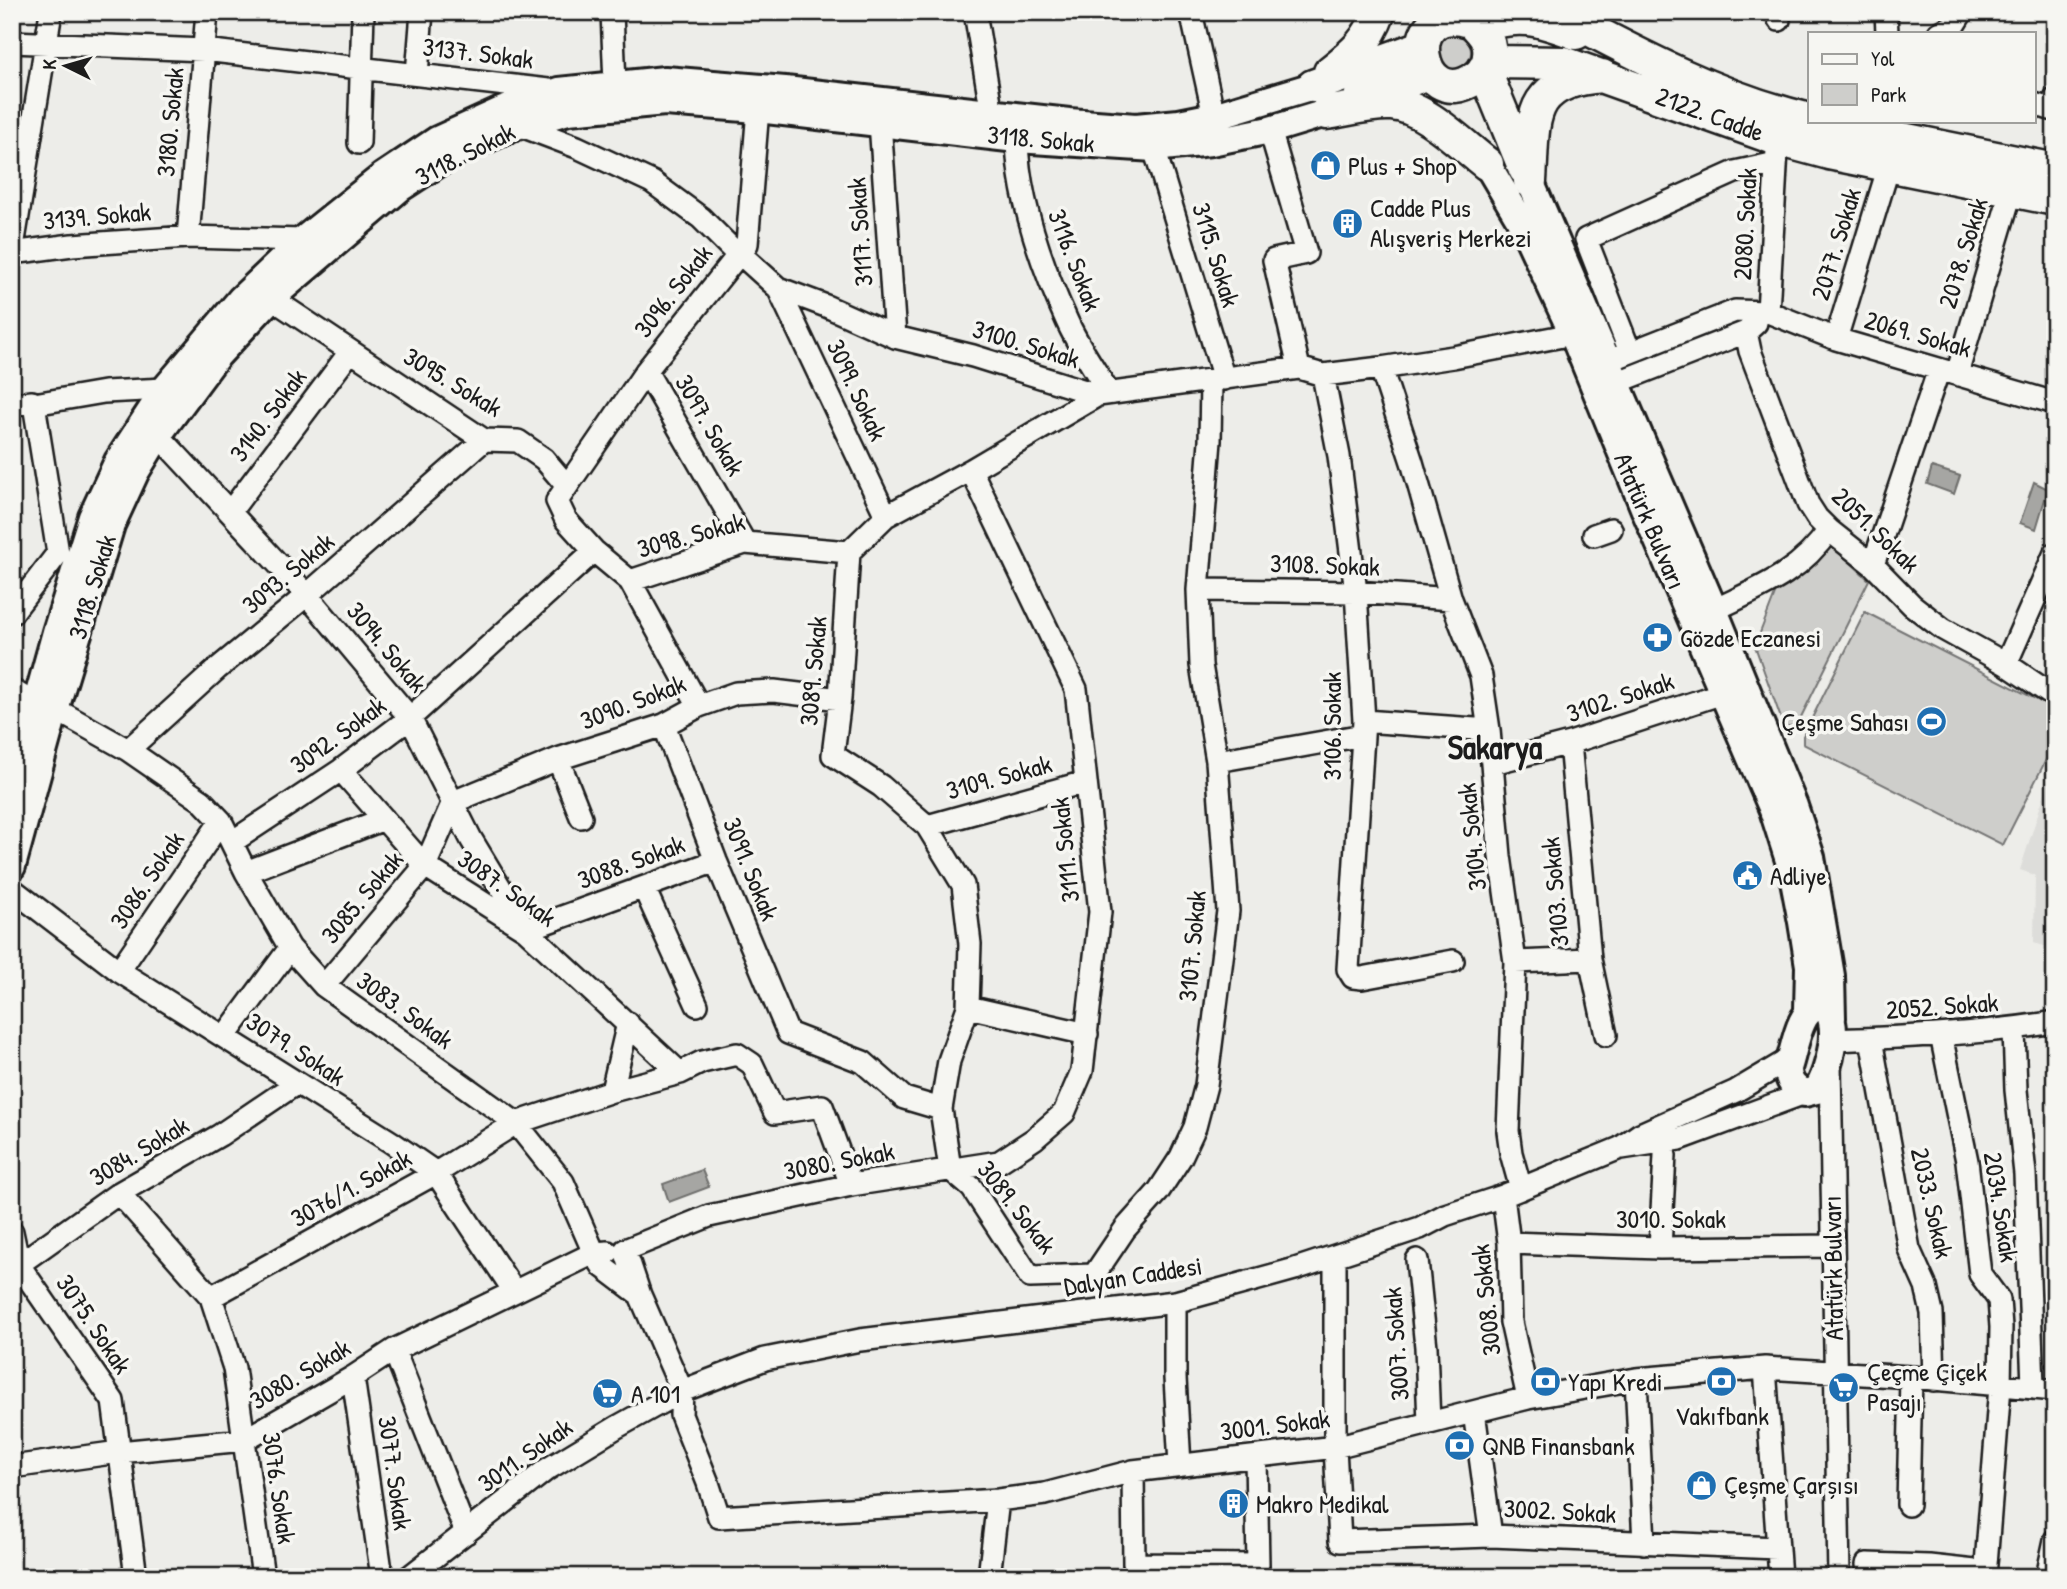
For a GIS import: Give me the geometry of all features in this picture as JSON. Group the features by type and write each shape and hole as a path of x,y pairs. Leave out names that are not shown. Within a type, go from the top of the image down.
{"highway":[{"path":"1320,99 1371,33 1379,12"},
{"name":"2122. Cadde","path":"1557,12 1634,53 1774,111 1808,119"},
{"path":"1320,99 1426,50 1438,22 1459,18 1498,20 1520,17 1543,21 1634,53"},
{"path":"1426,50 1446,84 1457,85 1477,77 1486,65 1489,47 1486,36 1472,20"},
{"path":"1426,50 1487,164"},
{"name":"2122. Cadde","path":"1486,65 1564,63 1714,118 1777,151 1889,166 2055,199"},
{"path":"1486,65 1530,180"},
{"path":"1530,180 1532,124 1535,112 1543,100 1567,83 1580,78 1603,76"},
{"path":"1320,99 1407,107 1427,118 1487,164"},
{"name":"2122. Cadde","path":"1821,122 2055,170"}],"main road":[{"name":"3118. Sokak","path":"12,866 45,707 92,517 118,461 165,389 241,299 303,240 383,176 437,140 503,110 559,91 665,80 1136,127 1180,123 1320,99"},
{"name":"3118. Sokak","path":"12,792 111,525 135,473 158,435 216,357 271,298 400,188 454,153 519,125 568,111 665,102 758,109 1017,139 1154,148 1211,142 1270,130 1320,99"},
{"name":"Atatürk Bulvarı","path":"1487,164 1524,228 1573,334 1773,810 1792,870 1809,965 1826,1031"},
{"name":"Atatürk Bulvarı","path":"1530,180 1619,365 1714,610 1760,719 1811,857 1830,976 1826,1031 1822,1083 1817,1090 1805,1093 1793,1085 1788,1076 1788,1068 1793,1054 1826,1031"}],"street":[{"path":"12,253 51,12"},
{"name":"3180. Sokak","path":"188,237 206,12"},
{"path":"359,143 363,12"},
{"path":"417,74 422,12"},
{"path":"612,12 615,84"},
{"path":"975,12 992,114"},
{"path":"1191,12 1214,116"},
{"path":"1886,12 1887,32"},
{"path":"1941,32 1954,24 1962,12"},
{"name":"3137. Sokak","path":"12,41 204,50 559,91"},
{"name":"3096. Sokak","path":"566,485 646,372 747,244 758,109"},
{"name":"3117. Sokak","path":"880,122 895,337"},
{"name":"3100. Sokak","path":"519,125 577,147 652,182 701,218 737,254 778,288 895,337 1103,393 1298,368 1323,375 1381,368 1573,334"},
{"path":"1270,130 1306,253 1274,260 1298,368"},
{"name":"3116. Sokak","path":"1017,139 1017,162 1023,202 1068,323 1103,393"},
{"name":"3115. Sokak","path":"1154,148 1217,380 1198,590"},
{"path":"1619,365 1586,239 1777,151"},
{"name":"2080. Sokak","path":"1768,312 1777,151"},
{"name":"2077. Sokak","path":"1836,339 1889,166"},
{"name":"2078. Sokak","path":"1873,565 1948,371 2012,189"},
{"name":"3139. Sokak","path":"12,253 72,245 188,237 303,240"},
{"name":"3099. Sokak","path":"778,288 886,516"},
{"name":"3095. Sokak","path":"271,298 484,439 518,441 544,458 566,485"},
{"path":"1619,365 1735,312 1768,312"},
{"path":"1619,365 1746,332 1768,312"},
{"name":"2069. Sokak","path":"1768,312 1836,339 2055,403"},
{"name":"2051. Sokak","path":"1746,332 1750,351 1808,504 1817,518 1873,565 1912,605 1943,629 2006,664 2055,697"},
{"name":"3140. Sokak","path":"230,512 350,352"},
{"name":"3104. Sokak","path":"1381,368 1412,462 1451,599 1481,676 1514,962 1507,1131 1511,1153 1512,1193"},
{"name":"3097. Sokak","path":"646,372 745,543"},
{"name":"3106. Sokak","path":"1323,375 1339,456 1356,592 1364,728 1348,970 1353,977 1362,978 1453,961"},
{"path":"12,404 34,404 104,392 165,389"},
{"path":"849,552 886,516 1103,393"},
{"path":"12,613 58,553 34,404"},
{"name":"3094. Sokak","path":"158,435 307,595 410,718 471,839 526,930"},
{"name":"3093. Sokak","path":"128,750 217,669 307,595 484,439"},
{"name":"3111. Sokak","path":"950,1168 999,1162 1034,1139 1064,1113 1082,1071 1100,912 1076,689 971,470"},
{"path":"566,485 557,501 566,520 594,551 630,581 699,706"},
{"path":"1714,610 1791,571 1811,554 1829,530"},
{"name":"3098. Sokak","path":"630,581 745,543 849,552"},
{"name":"3092. Sokak","path":"232,842 341,771 410,718 594,551"},
{"name":"3089. Sokak","path":"849,552 840,699 833,755 881,786 927,826 963,885 970,944 968,1007 949,1061 941,1109 950,1168 972,1188 1030,1277 1094,1275"},
{"path":"2006,664 2055,553"},
{"name":"3108. Sokak","path":"1198,590 1356,592 1451,599"},
{"name":"3107. Sokak","path":"1094,1275 1125,1228 1158,1192 1181,1157 1195,1127 1206,1085 1228,911 1217,761 1201,664 1198,590"},
{"name":"3083. Sokak","path":"12,690 128,750 202,801 221,821 289,948 324,986 516,1123 563,1182 594,1253 603,1267 640,1295 681,1391 681,1415 719,1517"},
{"name":"3090. Sokak","path":"453,802 558,759 663,725 699,706 736,693 774,691 840,699"},
{"name":"3102. Sokak","path":"1493,763 1570,743 1723,692"},
{"name":"3091. Sokak","path":"663,725 788,1033 863,1062 904,1098 941,1109"},
{"path":"1217,761 1364,728 1489,730"},
{"name":"3103. Sokak","path":"1570,743 1590,959 1606,1035"},
{"path":"558,759 580,817"},
{"name":"3087. Sokak","path":"341,771 425,866 526,930 680,1073"},
{"name":"3109. Sokak","path":"927,826 1085,782"},
{"name":"3085. Sokak","path":"324,986 425,866 453,802"},
{"path":"246,872 384,819"},
{"name":"3086. Sokak","path":"119,971 221,821"},
{"name":"3088. Sokak","path":"526,930 716,861"},
{"path":"644,888 697,1004"},
{"name":"3079. Sokak","path":"12,889 119,971 225,1036 436,1173 514,1291"},
{"path":"225,1036 289,948"},
{"path":"1514,962 1590,959"},
{"path":"968,1007 1087,1034"},
{"name":"2052. Sokak","path":"1826,1031 1871,1038 2014,1029 2055,1022"},
{"path":"612,1091 628,1023"},
{"path":"2014,1029 2016,1090 2025,1174 2033,1386"},
{"name":"Atatürk Bulvarı","path":"1826,1031 1839,1577"},
{"name":"2034. Sokak","path":"1941,1035 1967,1161 1980,1274 1998,1300 2001,1327 2000,1386 1985,1574"},
{"name":"2033. Sokak","path":"1871,1038 1909,1250 1926,1287 1932,1313 1934,1380"},
{"name":"3076/1. Sokak","path":"211,1297 436,1173 516,1123 612,1091 680,1073 702,1062 737,1054 752,1064 775,1113 822,1106 851,1185"},
{"path":"1620,1148 1640,1134 1736,1091 1783,1063 1793,1054"},
{"name":"3084. Sokak","path":"16,1267 119,1194 220,1135 297,1083"},
{"path":"1620,1148 1680,1139 1805,1093"},
{"name":"Dalyan Caddesi","path":"681,1391 765,1359 860,1340 1175,1302 1335,1256 1420,1228 1446,1215 1512,1193 1620,1148"},
{"path":"1660,1248 1665,1155"},
{"name":"3080. Sokak","path":"12,1467 119,1452 244,1440 394,1350 594,1253 625,1250 709,1216 851,1185 950,1168"},
{"name":"3008. Sokak","path":"1512,1193 1509,1243 1511,1322 1528,1398"},
{"name":"3076. Sokak","path":"119,1194 211,1297 234,1368 263,1577"},
{"name":"3075. Sokak","path":"12,1232 16,1267 113,1401 135,1577"},
{"name":"3010. Sokak","path":"1509,1243 1660,1248 1833,1247"},
{"path":"625,1250 640,1295"},
{"path":"1335,1256 1335,1447"},
{"name":"3007. Sokak","path":"1417,1260 1426,1347 1429,1423"},
{"path":"1094,1275 1094,1312"},
{"path":"1175,1302 1175,1378 1180,1465"},
{"path":"394,1350 466,1533"},
{"path":"1765,1368 1779,1575"},
{"name":"3001. Sokak","path":"719,1517 998,1500 1045,1494 1133,1471 1335,1447 1528,1398 1636,1378 1765,1368 1911,1377 2000,1386 2033,1386 2055,1390"},
{"name":"3077. Sokak","path":"353,1377 382,1577"},
{"path":"1908,1505 1911,1377"},
{"path":"1636,1378 1644,1543"},
{"name":"3011. Sokak","path":"409,1577 546,1470 681,1391"},
{"path":"1475,1412 1491,1536"},
{"name":"3002. Sokak","path":"1335,1447 1340,1541 1491,1536 1777,1548"},
{"path":"1133,1471 1134,1563 1258,1566 1256,1457"},
{"path":"989,1577 998,1500"},
{"path":"2047,1577 2055,1540"},
{"path":"1868,1577 1867,1564 1929,1566 1985,1574"}],"shaded area":[{"path":"1932,467 1960,476 1954,494 1927,484"},
{"path":"2034,482 2048,489 2036,529 2020,523"},
{"path":"2055,761 2055,949 2034,943 2035,875 2020,870"},
{"path":"702,1170 709,1187 669,1202 663,1184"}],"green space":[{"path":"1454,35 1466,40 1471,52 1466,64 1454,69 1442,64 1437,52 1442,40"},
{"path":"1828,541 1869,580 1797,725 1784,727 1755,646 1780,581"},
{"name":"Çeşme Sahası","path":"1865,612 2055,709 2055,742 2003,845 1803,744 1803,736"}],"place":[{"name":"Plus + Shop","path":"1325,166"},
{"name":"Cadde Plus Alışveriş Merkezi","path":"1347,223"},
{"name":"Gözde Eczanesi","path":"1657,638"},
{"name":"Çeşme Sahası","path":"1932,722"},
{"name":"Adliye","path":"1747,876"},
{"name":"Vakıfbank","path":"1722,1381"},
{"name":"Yapı Kredi","path":"1545,1382"},
{"name":"Çeçme Çiçek Pasajı","path":"1844,1387"},
{"name":"A 101","path":"608,1394"},
{"name":"QNB Finansbank","path":"1459,1446"},
{"name":"Çeșme Çarșısı","path":"1701,1485"},
{"name":"Makro Medikal","path":"1233,1504"}],"district":[{"name":"Sakarya","path":"1495,747"}]}
